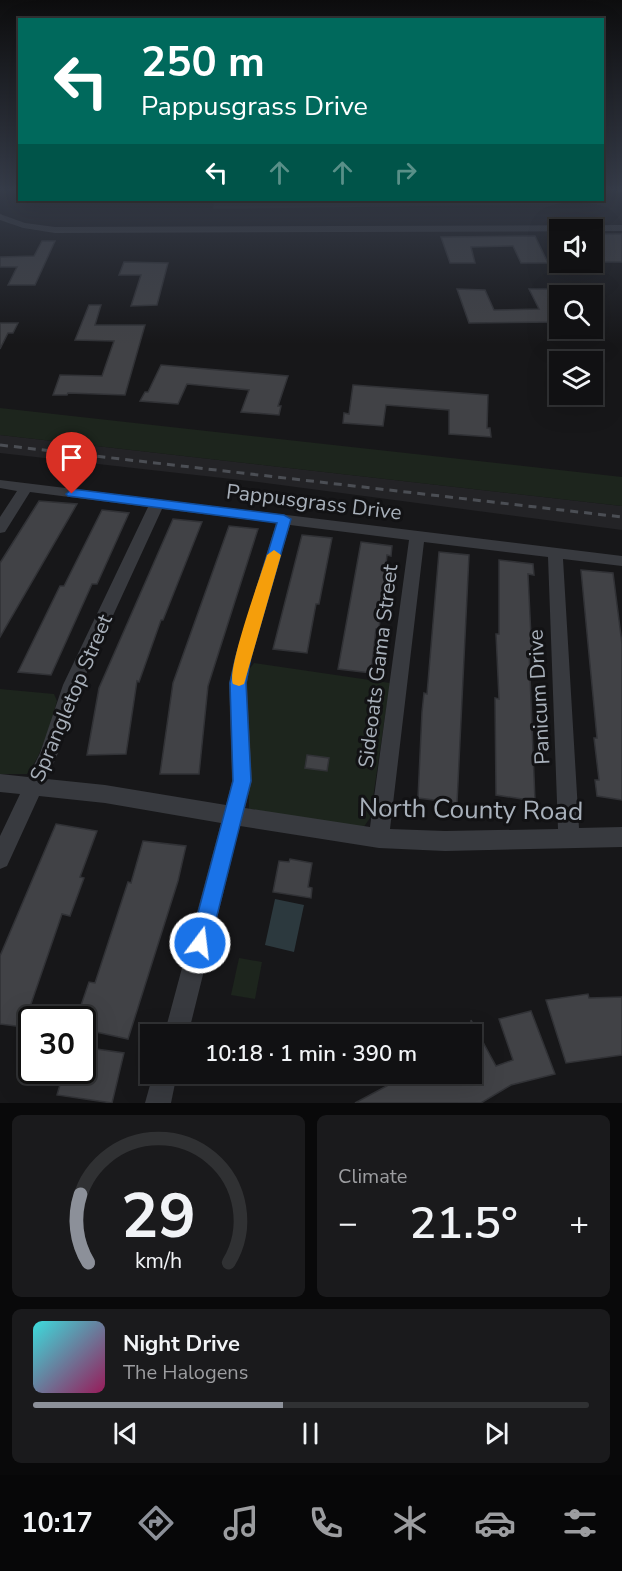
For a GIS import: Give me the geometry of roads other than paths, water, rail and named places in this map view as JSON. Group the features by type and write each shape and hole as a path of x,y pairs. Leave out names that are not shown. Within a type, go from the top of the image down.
{"street":[{"name":"Pappusgrass Drive","path":"0,484 622,561"},
{"path":"0,528 26,488"},
{"name":"Sprangletop Street","path":"0,859 49,753 72,685 157,504"},
{"path":"179,1024 242,781 238,683 243,657 284,519"},
{"name":"Sideoats Gama Street","path":"379,838 417,536"},
{"name":"Panicum Drive","path":"555,553 569,838"},
{"name":"North County Road","path":"0,783 105,794 379,838 436,841 622,837"},
{"path":"158,1103 163,1084"}],"railway":[{"path":"0,445 622,517"}]}
